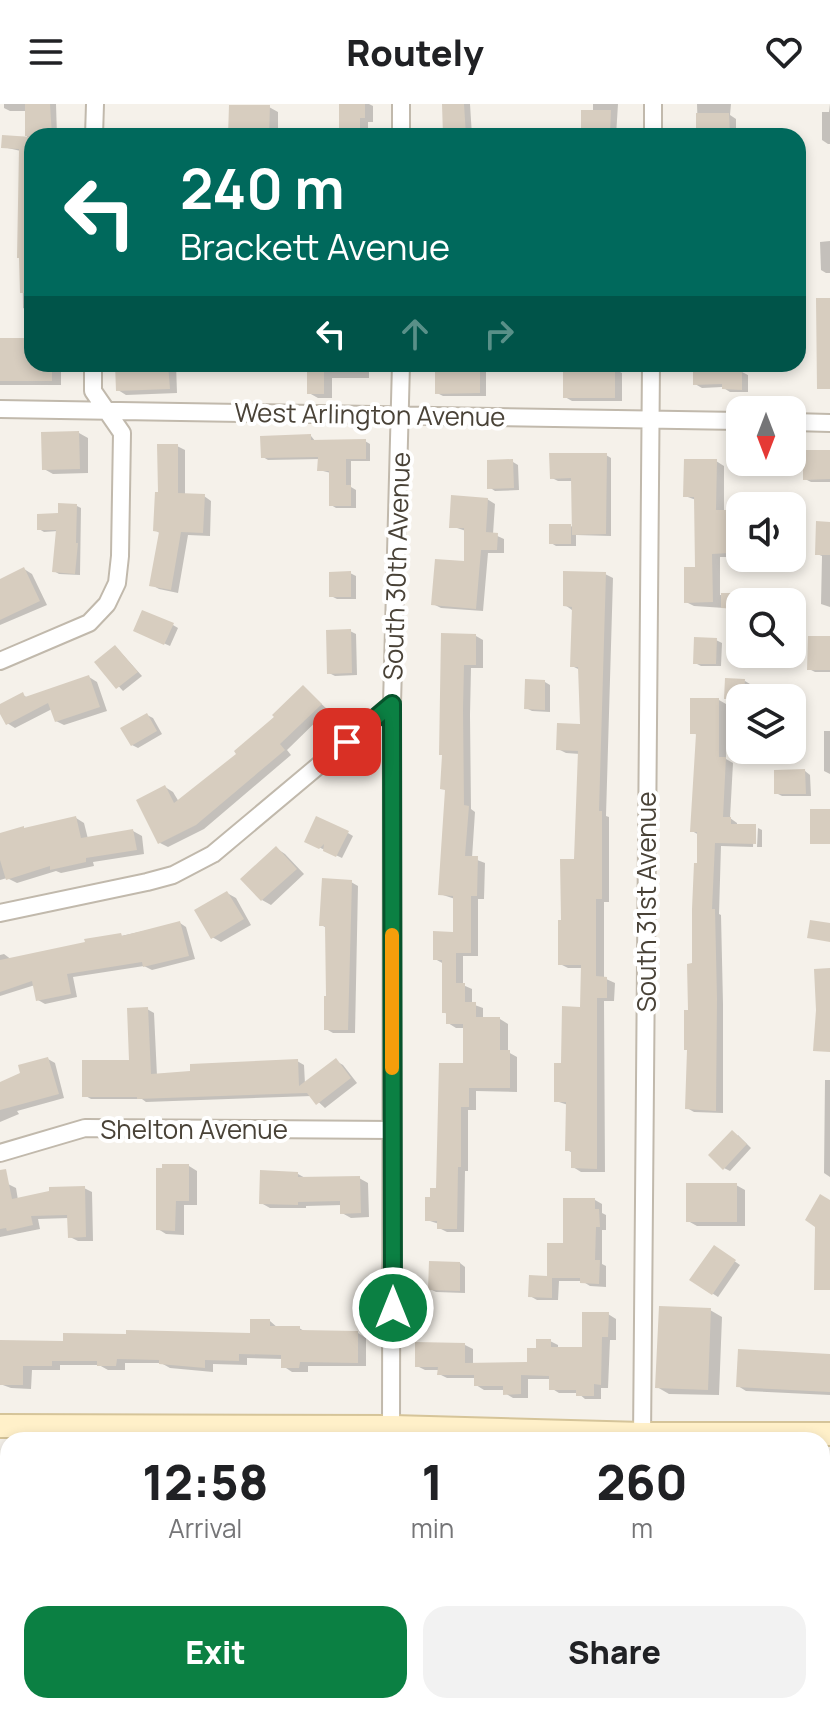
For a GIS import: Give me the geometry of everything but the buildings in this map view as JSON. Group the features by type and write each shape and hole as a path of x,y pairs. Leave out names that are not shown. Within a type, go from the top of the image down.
{"main road":[{"path":"0,1426 294,1432"}],"street":[{"path":"94,128 95,104"},
{"path":"401,104 401,128"},
{"path":"653,104 653,128"},
{"path":"0,661 89,623 107,604 117,583 122,433 93,391 93,372"},
{"name":"South 30th Avenue","path":"392,1432 392,704 401,372"},
{"name":"South 31st Avenue","path":"642,1432 651,372"},
{"name":"West Arlington Avenue","path":"0,409 726,421"},
{"path":"806,422 830,423"},
{"path":"0,913 173,875 213,854 392,704"},
{"name":"Shelton Avenue","path":"0,1153 85,1128 392,1130"}],"slow traffic":[{"path":"392,935 392,1068"}],"route":[{"path":"347,742 392,704 393,1308"}]}
